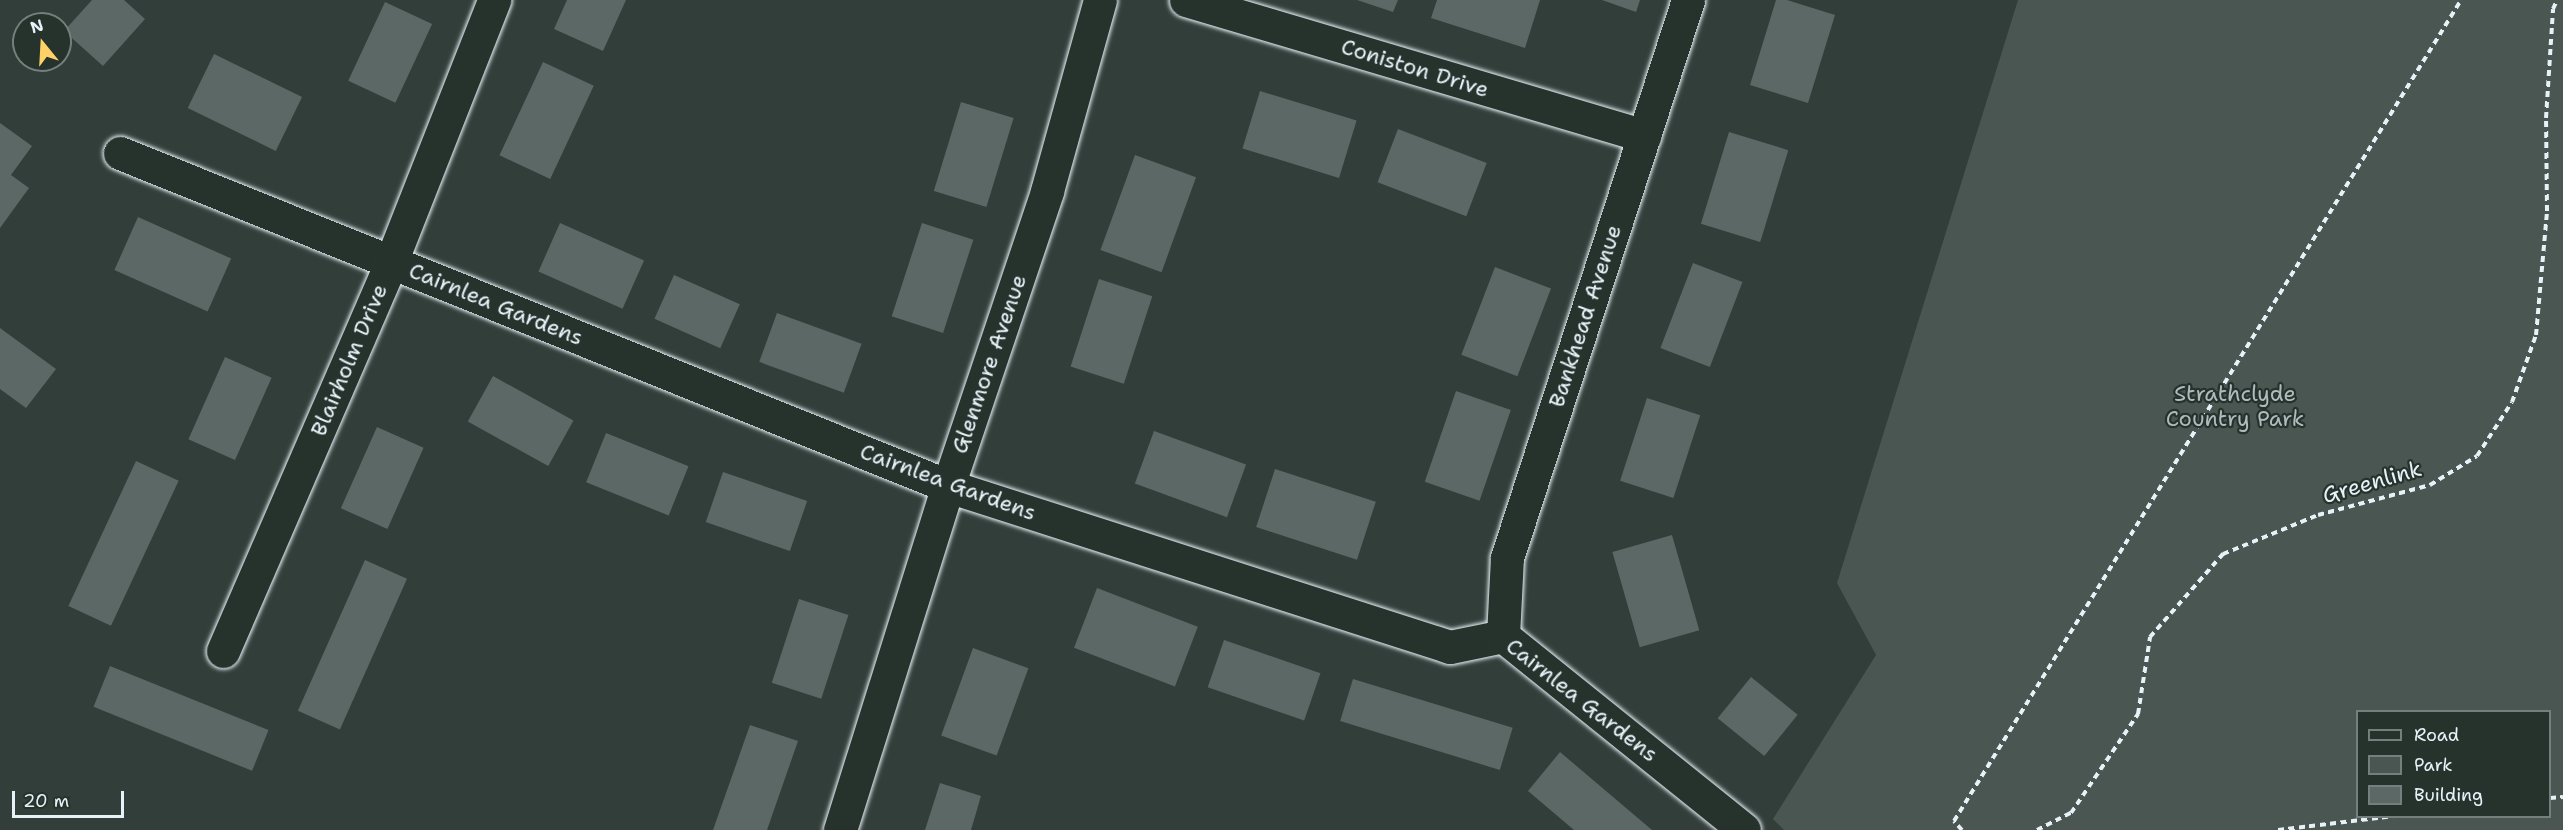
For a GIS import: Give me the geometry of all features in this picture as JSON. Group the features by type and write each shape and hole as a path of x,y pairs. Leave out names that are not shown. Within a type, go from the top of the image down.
{"street":[{"name":"Blairholm Drive","path":"223,651 391,262 494,0"},
{"name":"Glenmore Avenue","path":"840,830 948,486 1047,191 1100,0"},
{"name":"Coniston Drive","path":"1186,0 1644,136"},
{"name":"Bankhead Avenue","path":"1503,636 1507,558 1688,0"},
{"name":"Cairnlea Gardens","path":"120,153 948,486 1450,647 1503,636 1744,830"}],"path":[{"path":"1962,830 1954,821 2461,0"},
{"name":"Greenlink","path":"2037,830 2071,813 2138,714 2150,637 2223,554 2318,515 2430,485 2477,456 2512,402 2536,335 2547,211 2546,118 2553,9 2557,0"},
{"path":"2278,830 2377,818"}],"green space":[{"name":"Strathclyde Country Park","path":"2018,0 2563,0 2563,830 1784,830 1773,819 1876,655 1837,583"}],"building":[{"path":"92,0 124,0 145,19 103,66 72,38 72,22"},
{"path":"567,0 626,0 603,51 554,29"},
{"path":"1357,0 1398,0 1393,12"},
{"path":"1437,0 1540,0 1525,48 1431,18"},
{"path":"1602,0 1640,0 1636,12"},
{"path":"1776,0 1787,0 1835,15 1808,103 1750,85"},
{"path":"385,2 432,24 395,103 348,81"},
{"path":"214,54 302,97 276,151 188,108"},
{"path":"543,62 594,86 550,179 499,155"},
{"path":"1260,91 1357,121 1339,178 1242,148"},
{"path":"961,102 1014,118 986,207 934,191"},
{"path":"0,123 32,146 11,175 29,188 0,228"},
{"path":"1398,129 1487,163 1466,216 1378,182"},
{"path":"1729,132 1788,150 1760,242 1701,224"},
{"path":"1135,155 1196,177 1162,272 1100,250"},
{"path":"138,217 231,258 208,311 114,270"},
{"path":"560,223 644,260 622,309 538,271"},
{"path":"922,223 973,240 943,333 892,316"},
{"path":"1693,263 1742,282 1710,367 1660,348"},
{"path":"1495,267 1551,289 1517,376 1461,355"},
{"path":"674,275 740,304 720,348 654,319"},
{"path":"1099,279 1152,296 1124,384 1071,366"},
{"path":"777,313 862,344 844,393 759,362"},
{"path":"0,328 56,369 26,408 0,389"},
{"path":"225,357 272,378 235,460 188,439"},
{"path":"493,376 573,421 548,466 468,421"},
{"path":"1456,391 1511,410 1480,501 1425,482"},
{"path":"1647,398 1700,415 1673,498 1620,481"},
{"path":"377,427 424,448 387,529 341,508"},
{"path":"1154,431 1246,465 1227,517 1135,484"},
{"path":"606,433 689,466 669,515 586,482"},
{"path":"136,461 179,481 111,626 68,606"},
{"path":"1275,469 1376,502 1357,560 1256,527"},
{"path":"723,472 807,501 790,551 706,522"},
{"path":"1672,535 1699,630 1640,647 1612,552"},
{"path":"365,560 407,579 340,729 298,711"},
{"path":"1097,588 1198,627 1175,686 1074,648"},
{"path":"799,599 848,615 821,699 772,683"},
{"path":"1224,640 1320,673 1304,720 1208,687"},
{"path":"973,648 1028,668 997,756 941,735"},
{"path":"110,666 269,730 252,771 94,707"},
{"path":"1751,677 1798,715 1764,756 1718,718"},
{"path":"1353,679 1513,728 1500,770 1340,721"},
{"path":"750,725 798,741 767,830 713,830"},
{"path":"1560,752 1652,830 1574,830 1528,791"},
{"path":"940,783 981,796 971,830 925,830"}]}
